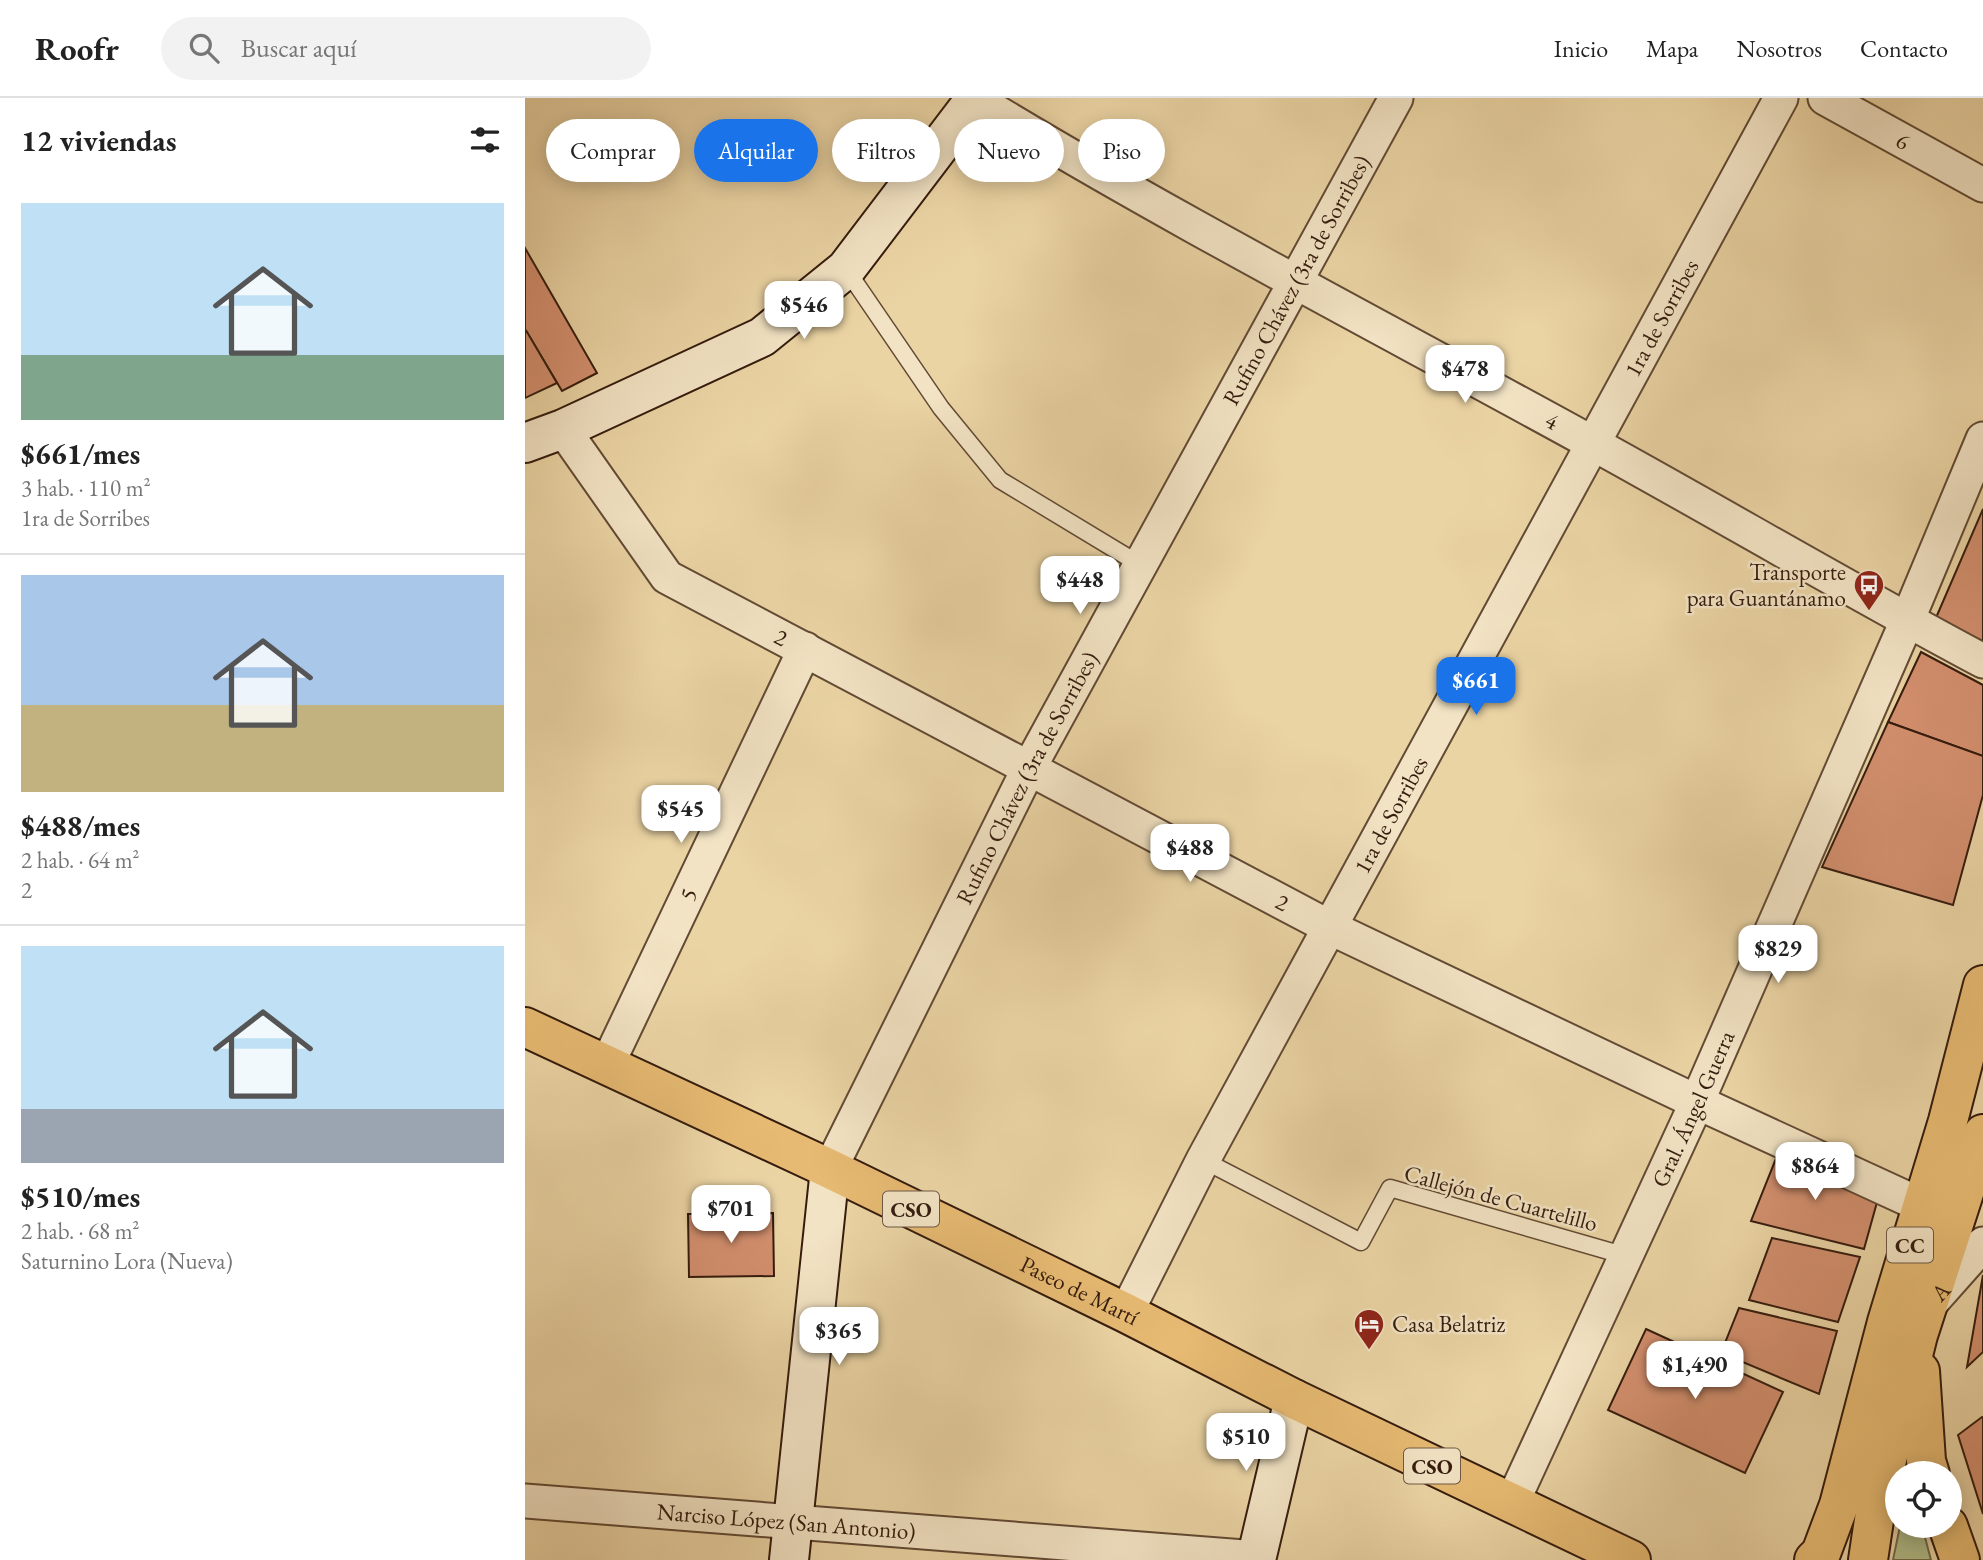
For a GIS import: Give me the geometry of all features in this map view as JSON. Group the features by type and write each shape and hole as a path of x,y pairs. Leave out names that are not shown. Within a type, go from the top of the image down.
{"main road":[{"path":"525,443 563,429 762,337 846,270 974,98"},
{"name":"CC","path":"1831,1560 1839,1505 1887,1322 1948,1121 1983,985"},
{"name":"Paseo de Martí","path":"525,1027 830,1169 1126,1313 1511,1505 1576,1546 1631,1560"},
{"name":"CC","path":"1868,1560 1877,1500 1923,1321 1982,1138"},
{"path":"789,1560 830,1169"},
{"path":"1923,1321 1926,1461"},
{"path":"1256,1559 1294,1399"},
{"path":"1814,1560 1821,1553 1839,1505"},
{"path":"1952,1538 1960,1560"}],"street":[{"name":"4","path":"974,98 1295,283 1593,443 1907,621 1983,661"},
{"name":"Rufino Chávez (3ra de Sorribes)","path":"830,1169 1028,768 1396,98"},
{"name":"1ra de Sorribes","path":"1126,1313 1203,1160 1781,98"},
{"name":"6","path":"1825,98 1983,185"},
{"name":"2","path":"563,429 667,577 1331,928 1921,1205"},
{"name":"Gral. Ángel Guerra","path":"1511,1505 1697,1102 1907,621 1983,439"},
{"name":"5","path":"607,1065 805,649"},
{"name":"A","path":"1923,1321 1983,1244"},
{"name":"Narciso López (San Antonio)","path":"525,1501 1256,1559"}],"lane":[{"path":"846,270 941,408 1000,480 1139,564"},
{"name":"Callejón de Cuartelillo","path":"1203,1160 1361,1242 1390,1188 1626,1256"}],"green space":[{"path":"1898,1538 1925,1538 1931,1560 1893,1560"}],"building":[{"path":"525,248 597,373 562,391 525,329"},
{"path":"525,332 557,383 525,398"},
{"path":"1983,509 1983,641 1935,620"},
{"path":"1921,652 1983,685 1983,756 1888,722"},
{"path":"1888,722 1983,756 1983,795 1953,905 1822,867"},
{"path":"1781,1146 1879,1195 1864,1249 1751,1221"},
{"path":"773,1213 774,1276 689,1277 688,1214"},
{"path":"1772,1238 1860,1257 1838,1322 1749,1300"},
{"path":"1983,1275 1983,1352 1967,1367"},
{"path":"1739,1308 1837,1331 1819,1394 1721,1353"},
{"path":"1646,1329 1783,1392 1745,1473 1608,1410"},
{"path":"1983,1418 1983,1514 1958,1435"}],"place":[{"name":"Transporte para Guantánamo","path":"1869,612"},
{"name":"Casa Belatriz","path":"1369,1351"}]}
